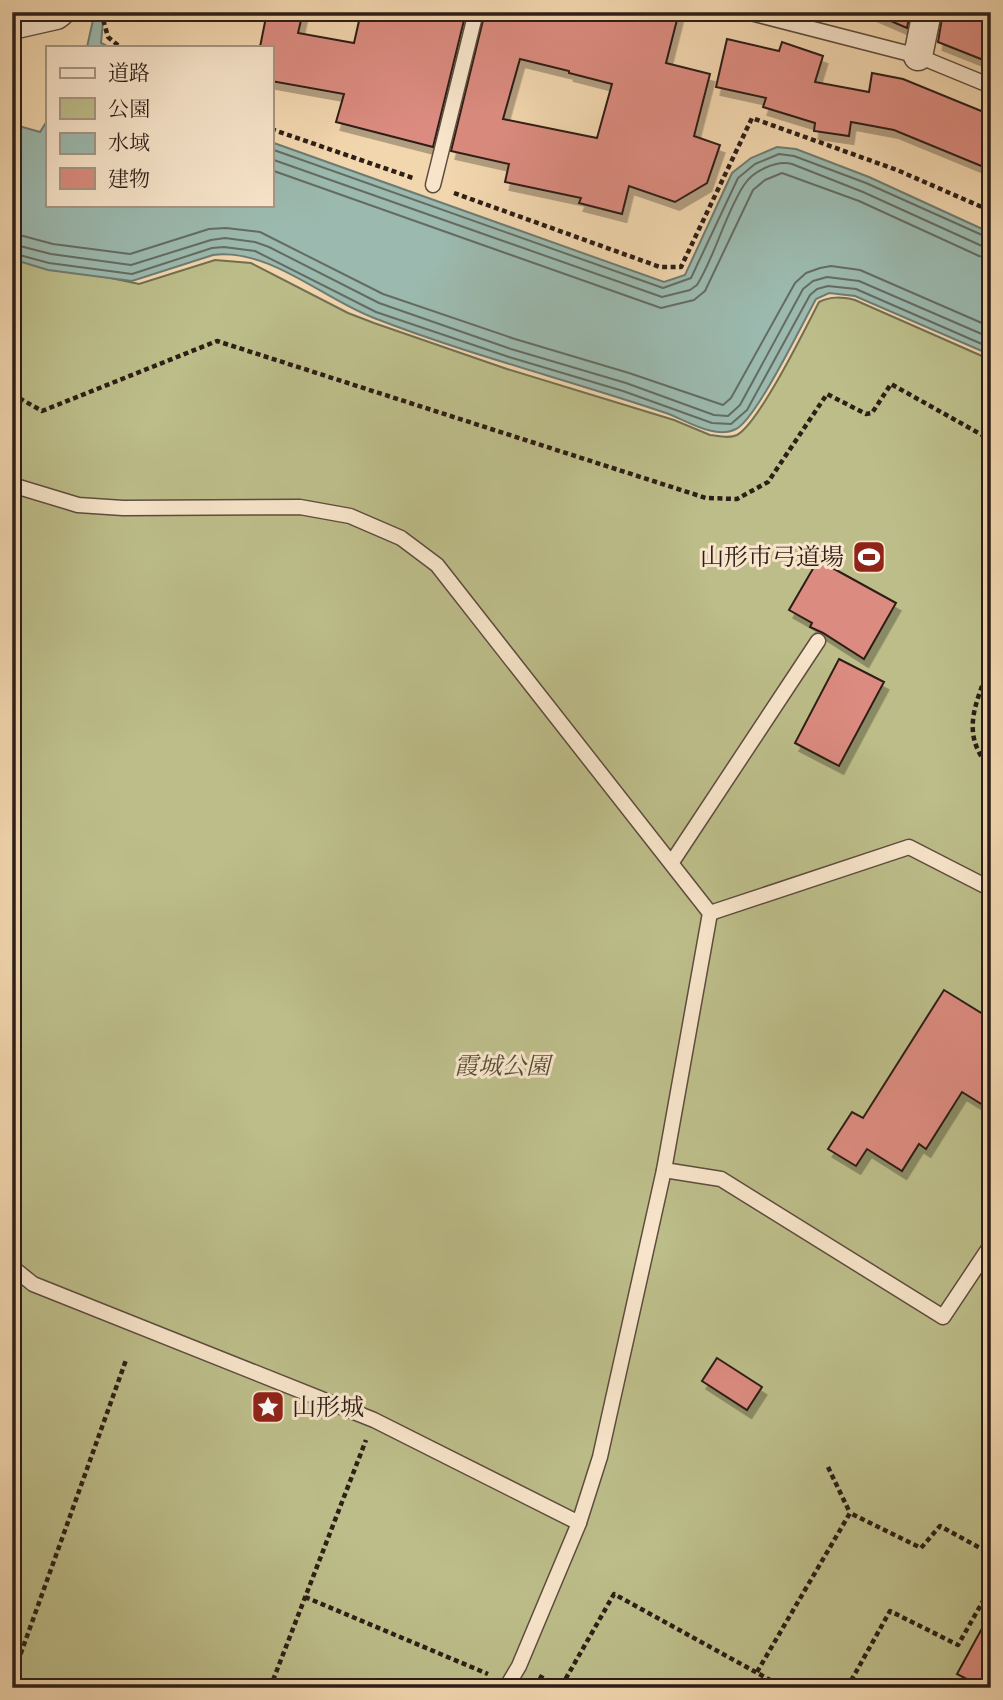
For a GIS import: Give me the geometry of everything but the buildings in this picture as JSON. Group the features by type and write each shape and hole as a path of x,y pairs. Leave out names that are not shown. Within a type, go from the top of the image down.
{"street":[{"path":"12,25 56,16 60,12"},
{"path":"918,56 927,12"}],"lane":[{"path":"433,185 476,12"},
{"path":"747,12 918,56 991,86"},
{"path":"12,485 78,505 123,508 300,507 349,516 401,538 437,565 710,913 664,1170 600,1457 579,1523 519,1667 508,1685"},
{"path":"672,862 818,641"},
{"path":"710,913 909,847 991,889"},
{"path":"664,1170 721,1179 943,1317 991,1245"},
{"path":"12,1267 33,1284 374,1420 579,1523"}],"path":[{"path":"101,12 108,37 119,46"},
{"path":"273,131 660,267 681,267 752,118 897,170 991,211"},
{"path":"12,394 43,411 218,341 706,498 737,499 768,482 827,394 866,414 872,414 891,384 991,440"},
{"path":"991,662 971,717 977,754 991,769"},
{"path":"12,1678 126,1360"},
{"path":"12,1368 17,1361"},
{"path":"270,1688 374,1420"},
{"path":"828,1467 850,1513 921,1548 940,1526 991,1554"},
{"path":"757,1672 850,1513"},
{"path":"847,1688 890,1611 958,1645 991,1587"},
{"path":"519,1667 561,1687 614,1594 757,1672 781,1686 780,1688"},
{"path":"305,1597 508,1685"}],"green space":[{"name":"霞城公園","path":"12,257 139,284 215,260 251,263 348,313 374,323 507,369 674,420 710,435 724,437 737,435 757,413 819,302 828,299 855,300 991,360 991,1688 12,1688"}],"water":[{"path":"93,20 103,21 101,43 107,46 87,46"},
{"path":"46,123 46,206 273,206 273,143 664,282 685,275 732,173 751,158 777,147 796,149 869,177 991,233 991,355 855,296 829,293 816,299 767,390 745,421 728,432 710,431 666,413 446,344 374,318 276,267 255,259 213,255 132,281 48,270 12,259 12,124 40,132"}],"place":[{"name":"山形市弓道場","path":"869,557"},
{"name":"山形城","path":"268,1407"}]}
